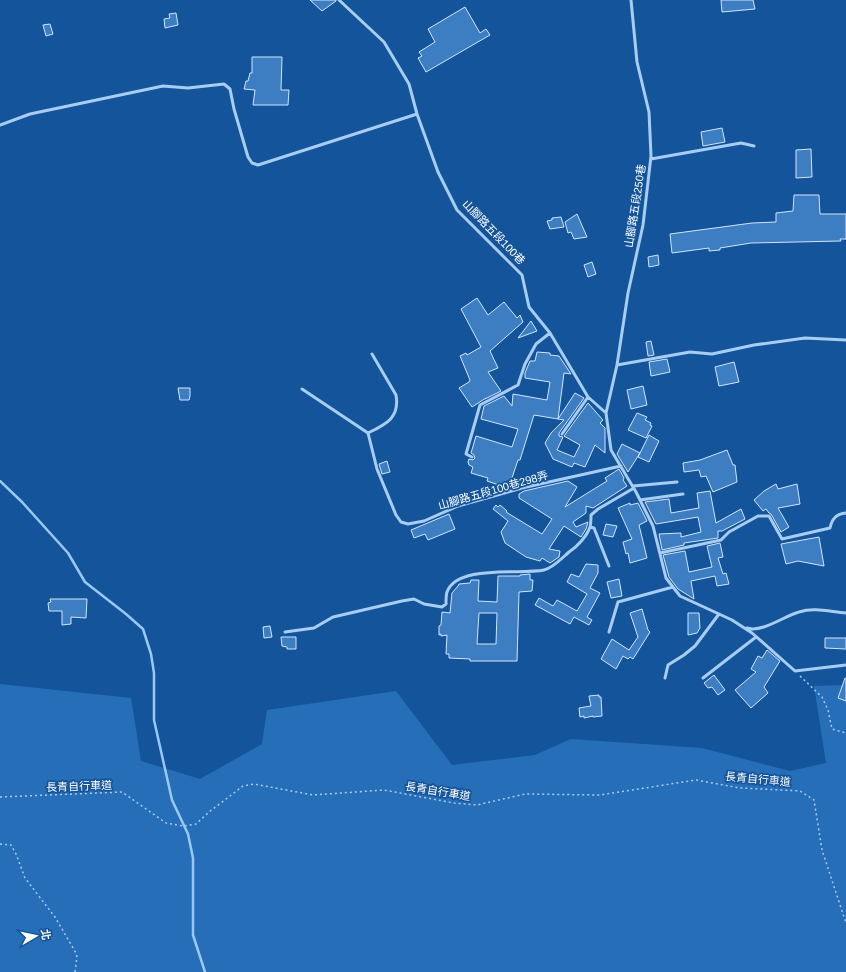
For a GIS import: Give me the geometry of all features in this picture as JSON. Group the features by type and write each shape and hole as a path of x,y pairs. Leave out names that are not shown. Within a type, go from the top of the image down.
{"lane":[{"name":"山腳路五段100巷","path":"339,0 384,42 409,84 417,114 438,172 457,210 522,275 529,307 550,333 588,397 606,413"},
{"name":"山腳路五段250巷","path":"606,413 617,365 628,293 643,225 651,159 649,112 637,62 631,0"},
{"path":"0,125 30,114 163,86 188,88 224,84 230,89 234,109 248,156 252,163 258,166 417,114"},
{"path":"651,159 741,143 754,146"},
{"path":"472,457 466,454 480,405 518,385 525,364 536,344 550,333"},
{"path":"617,365 690,352 712,354 754,345 805,338 846,340"},
{"path":"302,389 368,433 387,423 396,410 397,403 396,395 372,354"},
{"path":"562,434 588,397"},
{"path":"606,413 611,450 634,487 653,526 666,578 680,596 741,626 795,671 846,665"},
{"name":"山腳路五段100巷298弄","path":"368,433 377,469 396,515 401,522 408,524 424,521 458,506 522,488 621,466"},
{"path":"285,632 314,628 333,617 414,599 424,604 442,607 446,604 447,591 462,577 481,573 546,570 574,548 590,527 591,515 598,509 634,487 677,482"},
{"path":"640,500 683,494"},
{"path":"660,553 721,540 729,532 758,516 769,516 782,539 830,528 831,521 837,515 846,512"},
{"path":"590,527 594,528 609,566"},
{"path":"609,632 618,602 673,587"},
{"path":"741,626 752,629 767,625 800,612 811,610 846,613"},
{"path":"665,678 668,665 695,646 719,614"},
{"path":"703,678 756,637"}],"path":[{"path":"795,671 822,697 828,710 832,729 846,733"},
{"name":"長青自行車道","path":"0,797 122,792 166,823 183,826 196,824 243,786 254,784 313,795 384,790 454,803 477,805 525,794 600,795 696,780 740,788 800,791 814,800 822,850 846,924"},
{"path":"0,844 11,846 16,854 25,878 55,917 76,953 76,972"}],"shaded area":[{"path":"0,684 131,698 141,761 200,779 262,744 267,710 396,691 452,765 535,755 571,739 702,748 790,771 826,763 814,686 846,685 846,972 0,972"}],"building":[{"path":"310,0 336,0 336,1 322,11"},
{"path":"721,0 753,0 755,9 722,12"},
{"path":"465,7 480,33 486,29 490,35 426,72 418,58 422,56 419,52 435,42 428,29"},
{"path":"176,13 178,25 165,28 164,19 170,18 169,14"},
{"path":"50,24 53,34 46,36 43,25"},
{"path":"252,57 282,57 281,90 289,90 288,105 253,105 255,90 244,89 250,73 252,73"},
{"path":"722,128 725,142 703,146 701,132"},
{"path":"811,149 812,177 796,178 796,150"},
{"path":"794,195 819,195 820,214 846,214 846,239 840,239 841,241 751,243 720,248 720,250 709,251 709,248 672,253 670,234 752,223 776,222 776,213 793,211"},
{"path":"577,214 587,237 574,239 571,232 568,233 565,222"},
{"path":"561,217 564,227 550,229 547,221 552,220 552,218"},
{"path":"658,255 659,265 649,267 648,257"},
{"path":"592,262 596,274 588,277 584,265"},
{"path":"477,298 488,315 504,302 517,318 520,315 523,322 490,351 498,368 488,372 501,391 472,407 459,388 470,380 460,356 466,353 467,355 481,347 461,309"},
{"path":"531,321 537,331 518,338"},
{"path":"651,341 654,355 648,356 646,342"},
{"path":"537,352 550,353 550,355 559,356 571,374 564,373 558,419 534,415 520,460 518,460 512,478 510,478 507,485 499,485 487,481 488,478 471,473 473,467 469,465 468,462 469,459 473,460 475,458 471,453 476,436 512,447 518,429 481,419 484,406 504,396 512,406 513,394 547,400 550,382 525,378 525,373 530,361 535,361"},
{"path":"667,359 670,372 651,376 649,362"},
{"path":"734,362 739,382 719,386 715,367"},
{"path":"643,386 647,405 631,409 627,390"},
{"path":"178,388 190,388 189,400 180,400"},
{"path":"575,393 584,398 559,433 559,436 563,437 557,450 574,457 580,445 564,436 588,403 603,420 600,423 605,428 605,453 595,445 585,467 574,463 572,467 553,459 545,443 551,433 564,420 558,419"},
{"path":"637,413 647,417 645,420 651,423 650,425 652,426 646,438 628,430"},
{"path":"649,435 659,441 649,462 638,457"},
{"path":"622,444 640,453 628,472 617,454"},
{"path":"727,450 733,465 735,465 737,482 713,492 706,476 701,477 699,470 684,472 683,463 700,460"},
{"path":"387,461 390,472 382,474 379,464"},
{"path":"619,469 627,486 593,508 586,506 586,513 573,522 576,527 588,522 581,537 564,526 549,549 560,551 559,557 550,563 542,558 540,561 526,557 505,543 501,532 508,521 493,509 496,505 498,507 500,505 507,511 506,512 542,534 552,519 519,498 519,494 524,491 568,481 577,487 565,507 607,481 605,478"},
{"path":"776,484 778,489 797,484 800,504 778,508 789,527 781,532 771,514 766,509 763,511 754,500 764,491"},
{"path":"710,491 716,523 741,509 745,519 722,531 718,531 718,538 684,543 684,545 662,550 659,534 681,533 681,537 701,532 698,517 656,524 645,502 669,499 671,513 699,508 697,493"},
{"path":"630,503 630,505 638,503 647,521 639,525 647,558 630,563 628,553 626,554 623,542 632,539 618,508"},
{"path":"449,514 455,529 428,540 425,534 414,538 411,530"},
{"path":"606,524 617,526 613,537 603,535"},
{"path":"819,537 824,566 798,561 786,564 781,544"},
{"path":"720,543 723,557 718,558 723,574 726,573 729,584 717,586 715,576 691,581 694,599 678,589 669,577 663,555 685,551 689,572 712,567 707,546"},
{"path":"586,564 598,565 598,573 590,588 600,593 587,617 592,620 589,625 574,617 570,624 535,605 539,598 553,606 557,600 577,611 587,594 567,582 571,574 579,577"},
{"path":"530,574 530,580 533,580 532,591 519,592 517,661 470,661 470,659 449,658 449,654 446,654 447,635 439,635 439,626 441,625 442,612 450,613 452,593 459,584 470,583 471,580 479,580 478,601 497,602 498,576","holes":["479,613 497,613 496,644 477,644"]},
{"path":"619,579 622,596 611,598 607,582"},
{"path":"50,599 87,599 86,618 71,617 71,624 62,625 62,611 49,611 48,603 51,602"},
{"path":"642,609 648,630 650,632 633,659 630,657 628,659 623,656 616,669 601,659 612,639 629,650 638,637 630,613"},
{"path":"688,613 699,613 700,628 697,633 688,635"},
{"path":"270,626 272,637 264,638 263,627"},
{"path":"281,637 296,637 296,649 287,649 287,647 282,646"},
{"path":"825,638 846,638 846,649 825,648"},
{"path":"767,650 780,661 764,687 768,693 751,708 735,690 756,672 751,669 758,656 762,658"},
{"path":"714,675 725,690 718,695 712,687 708,688 704,683"},
{"path":"846,678 846,701 838,698"},
{"path":"599,695 599,697 601,697 602,716 580,717 579,708 591,706 589,696"}],"waterway":[{"path":"0,481 22,502 68,553 85,582 143,629 151,654 154,673 154,720 172,800 188,834 193,858 193,935 205,972"}]}
